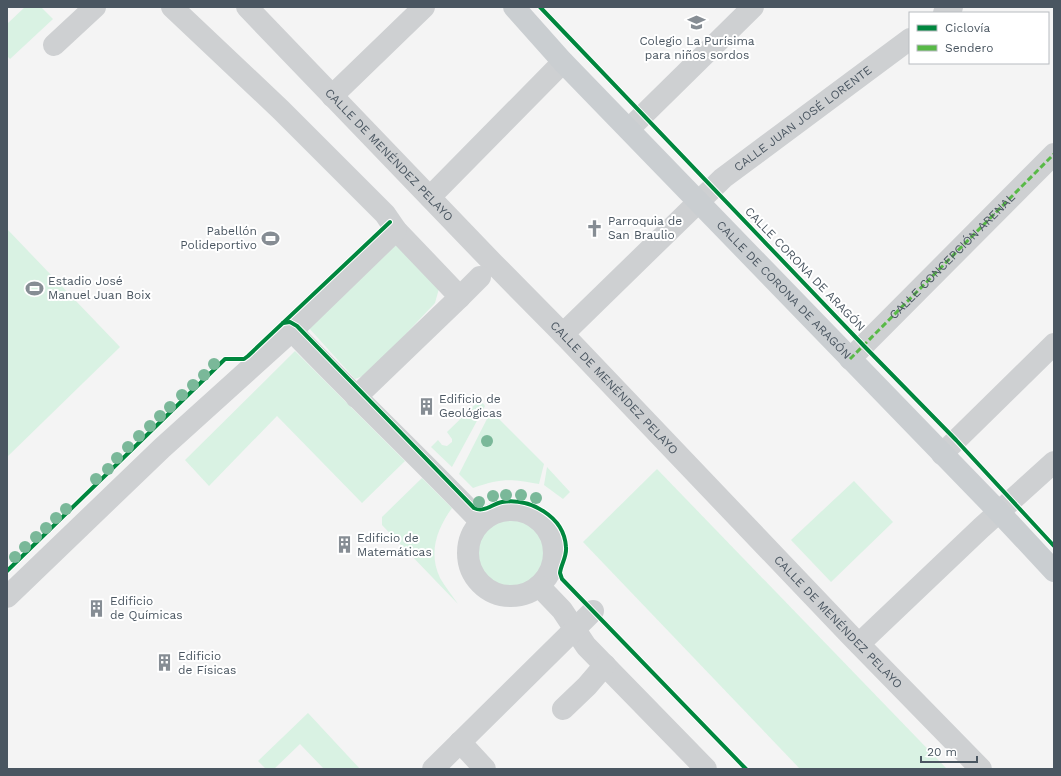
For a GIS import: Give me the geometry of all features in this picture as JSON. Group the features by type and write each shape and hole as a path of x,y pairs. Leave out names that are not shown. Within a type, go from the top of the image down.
{"main road":[{"name":"CALLE DE CORONA DE ARAGÓN","path":"514,7 563,62 999,512 1054,571"}],"street":[{"path":"54,45 95,7"},
{"path":"172,7 281,110 385,214 396,230 460,297"},
{"name":"CALLE DE MENÉNDEZ PELAYO","path":"247,7 981,769"},
{"path":"332,96 424,7"},
{"path":"629,130 753,7"},
{"name":"CALLE JUAN JOSÉ LORENTE","path":"563,334 718,183 909,39"},
{"path":"430,197 563,62"},
{"name":"CALLE CONCEPCIÓN ARENAL","path":"850,359 1054,154"},
{"path":"7,597 162,448 292,331 396,230"},
{"path":"356,397 480,276"},
{"path":"292,331 356,397 422,460 481,522"},
{"path":"942,454 1054,344"},
{"path":"859,644 1054,462"},
{"path":"505,511 519,511 532,516 542,524 550,536 554,549 553,562 548,575 539,586 527,594 512,597 497,595 484,588 474,577 468,563 467,548 472,534 481,522 492,514 505,511"},
{"path":"539,586 562,610 586,646 706,769"},
{"path":"433,769 594,611"},
{"path":"564,709 605,665"},
{"path":"460,742 485,769"}],"green space":[{"path":"25,7 41,7 53,19 10,59 7,56 7,24"},
{"name":"Estadio José Manuel Juan Boix","path":"7,229 120,347 7,457"},
{"path":"397,244 440,285 435,303 368,374 355,379 309,328"},
{"path":"295,351 405,461 362,503 277,416 209,486 185,460"},
{"path":"480,400 485,406 452,467 431,447 438,440 442,445 447,446 452,442 452,439 447,432"},
{"path":"491,411 544,464 539,484 506,480 491,482 473,488 459,474"},
{"path":"547,467 570,492 563,499 544,485"},
{"path":"657,469 947,769 800,769 583,542"},
{"path":"422,478 452,508 438,533 435,559 436,568 440,578 458,604 382,525 382,517"},
{"path":"854,481 893,522 831,582 791,540"},
{"path":"511,520 524,523 535,530 542,541 545,554 542,567 535,578 524,585 511,588 498,585 487,578 480,567 477,554 480,541 487,530 498,523"},
{"path":"308,713 360,769 324,769 300,744 274,769 266,769 258,761"}],"marked path":[{"path":"850,359 1054,154"}],"cycle path":[{"name":"CALLE CORONA DE ARAGÓN","path":"540,7 864,346 956,440 1054,546"},
{"path":"7,571 225,359 244,359 248,356 390,222"},
{"path":"283,323 290,322 297,326 474,508 488,508 502,502 524,503 544,511 552,518 559,526 564,536 566,547 566,554 560,573 562,579 746,769"}],"place":[{"name":"Colegio La Purísima para niños sordos","path":"697,22"},
{"name":"Parroquia de San Braulio","path":"595,228"},
{"name":"Pabellón Polideportivo","path":"270,238"},
{"name":"Estadio José Manuel Juan Boix","path":"35,288"},
{"name":"Edificio de Geológicas","path":"426,406"},
{"name":"Edificio de Matemáticas","path":"344,545"},
{"name":"Edificio de Químicas","path":"97,608"},
{"name":"Edificio de Físicas","path":"165,663"}]}
